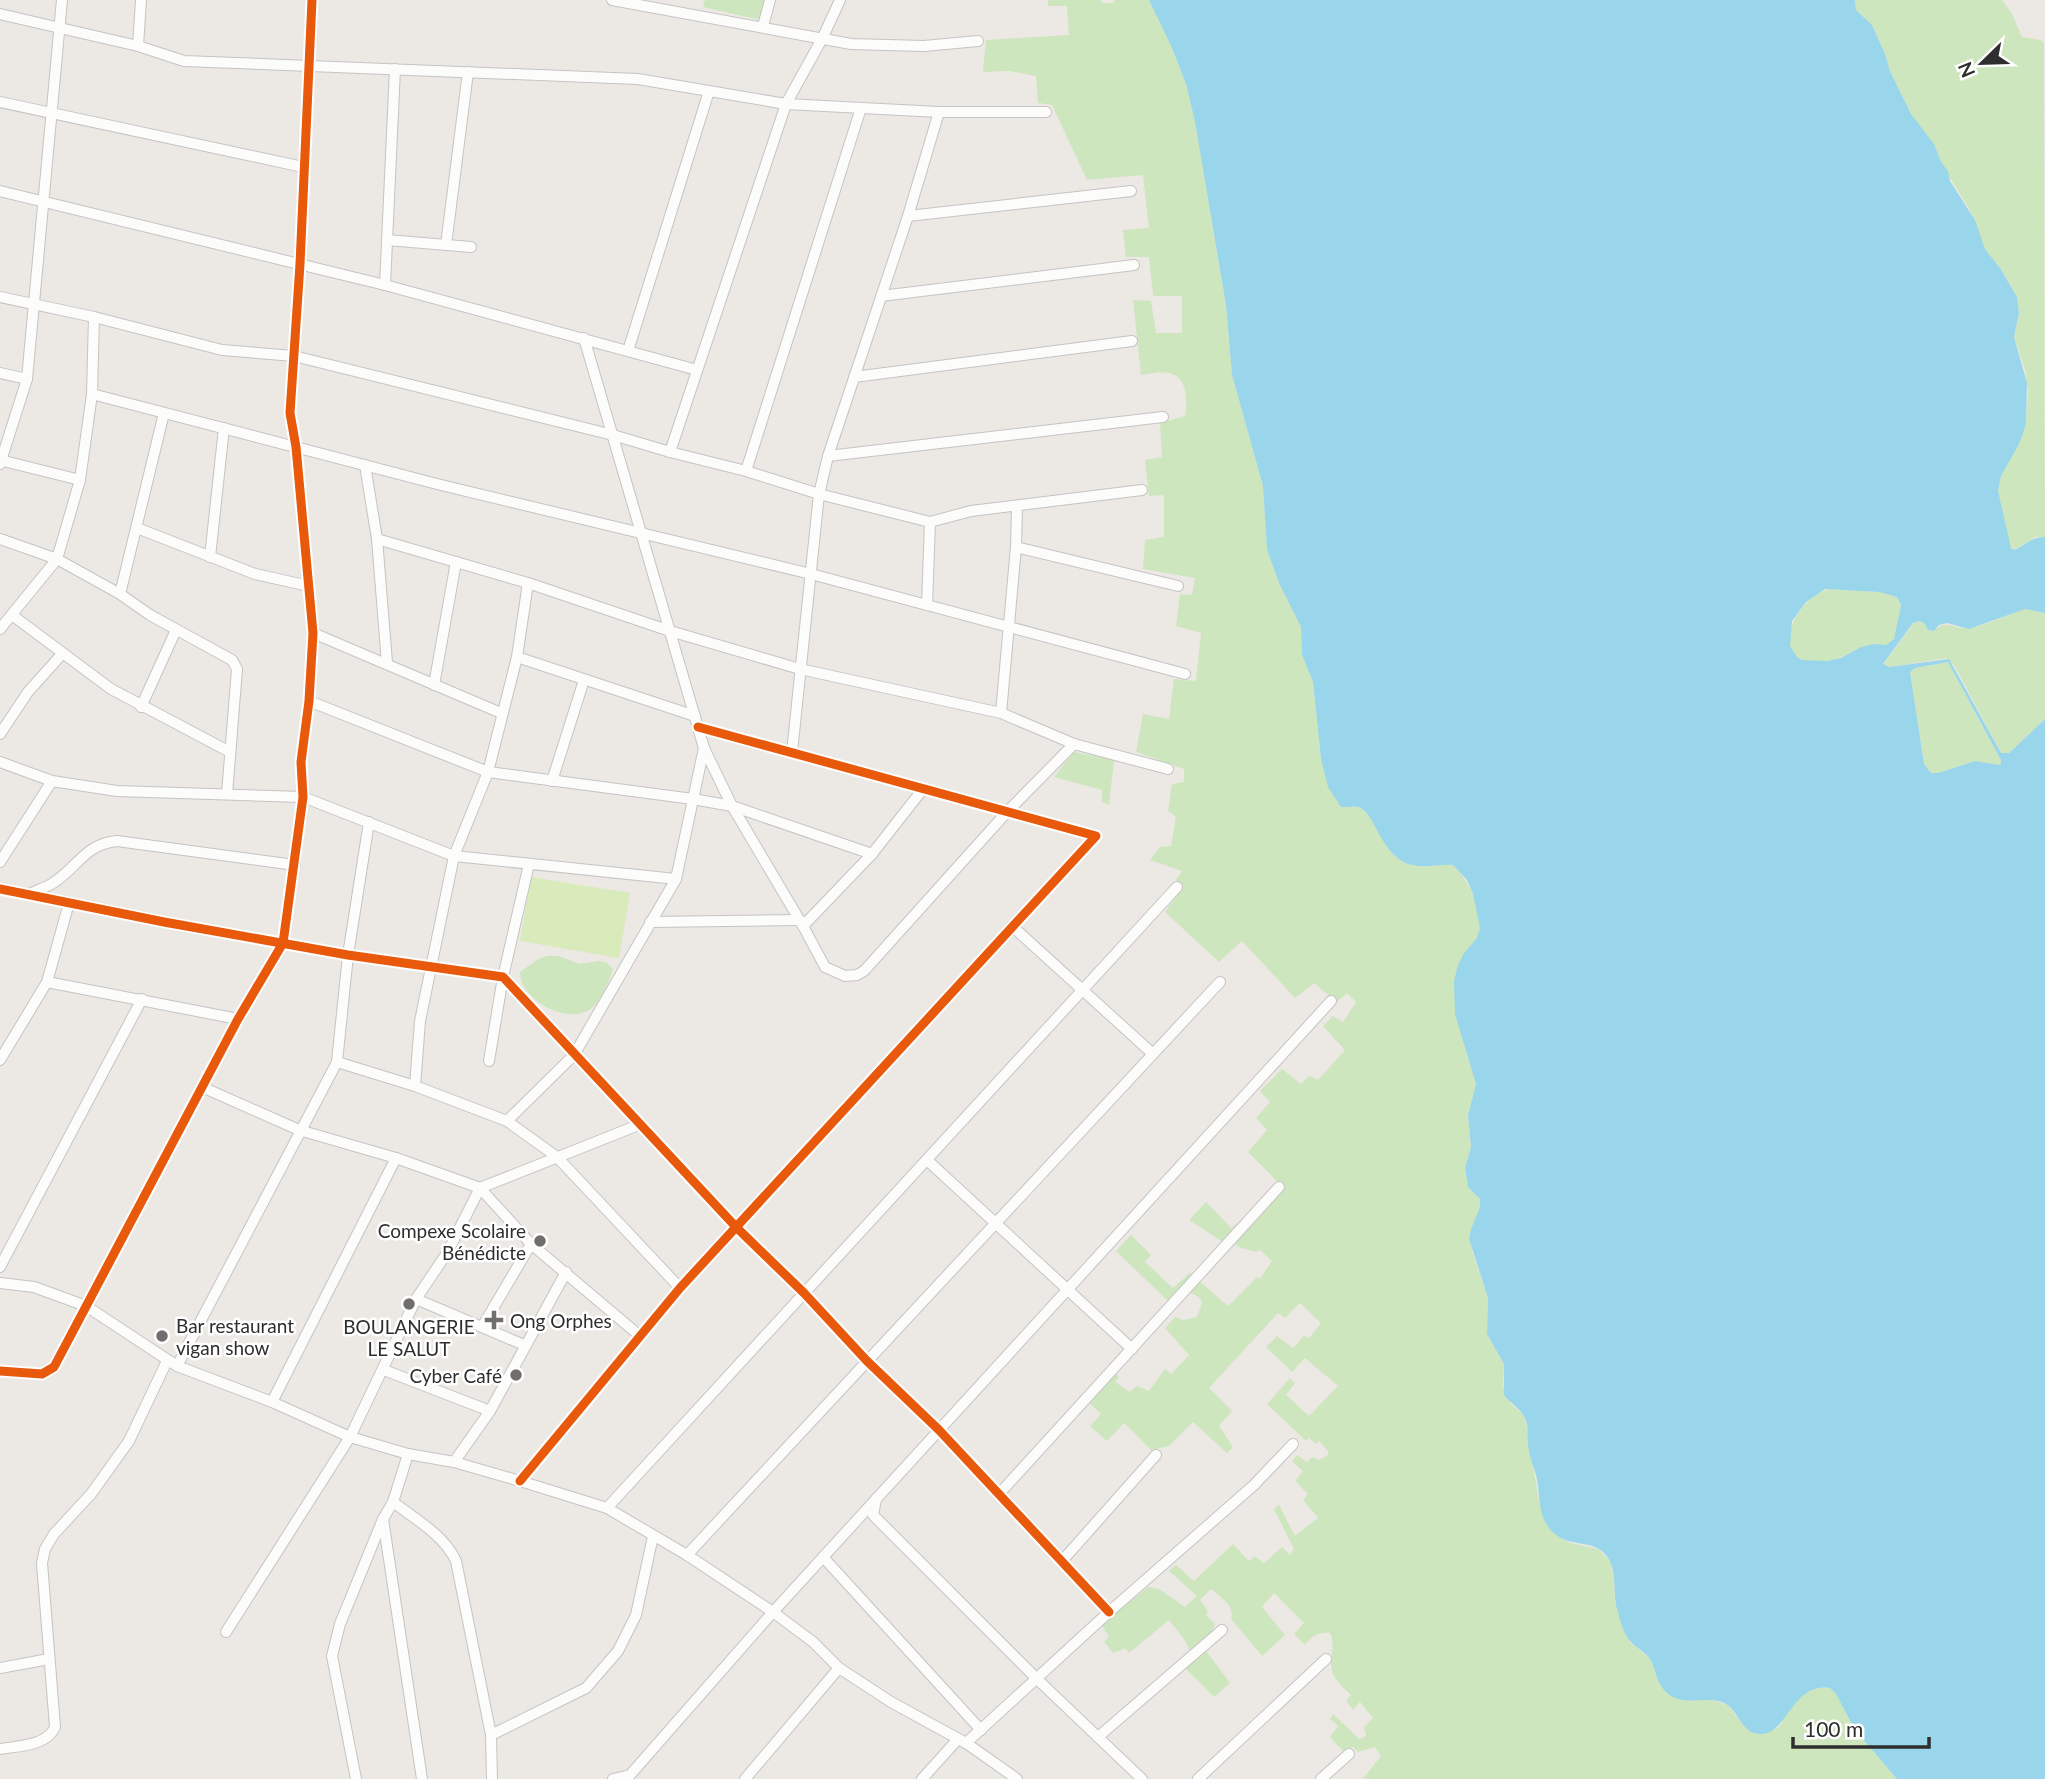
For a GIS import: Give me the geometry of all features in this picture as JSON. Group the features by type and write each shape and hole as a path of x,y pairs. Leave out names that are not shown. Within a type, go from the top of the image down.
{"street":[{"path":"62,0 27,379 0,461 80,480"},
{"path":"138,46 141,0"},
{"path":"0,1371 42,1374 54,1367 238,1019 283,943 303,797 301,762 309,701 313,633 296,447 290,413 312,0"},
{"path":"612,0 851,44 924,46 978,41"},
{"path":"763,26 771,0"},
{"path":"670,452 786,104 840,0"},
{"path":"0,13 138,46 184,61 638,79 786,104 939,112 1046,112"},
{"path":"385,285 395,69"},
{"path":"446,245 468,72"},
{"path":"628,351 709,91"},
{"path":"0,103 303,167"},
{"path":"746,471 861,108"},
{"path":"792,752 819,494 828,456 908,216 939,112"},
{"path":"0,191 385,285 697,370"},
{"path":"908,216 1131,191"},
{"path":"387,240 471,247"},
{"path":"881,296 1134,265"},
{"path":"0,297 94,317 222,350 294,356 612,435 746,471 819,494 930,522 971,511 1142,490"},
{"path":"0,629 57,559 80,480 92,394 94,317"},
{"path":"584,338 700,724 704,748 732,806 825,967 845,976 864,971 1007,812 1074,744"},
{"path":"854,377 1132,341"},
{"path":"0,373 27,379"},
{"path":"92,394 365,466 810,574 1185,674"},
{"path":"120,594 164,413"},
{"path":"828,456 1164,417"},
{"path":"210,557 224,428"},
{"path":"365,466 377,539 387,663"},
{"path":"1001,713 1016,547 1017,506"},
{"path":"927,605 930,522"},
{"path":"137,528 255,574 309,586"},
{"path":"0,539 57,559 232,660 235,664 227,794"},
{"path":"377,539 528,583 670,631 800,669 1001,713 1074,744 1168,769"},
{"path":"1016,547 1178,586"},
{"path":"433,685 456,562"},
{"path":"415,1087 420,1021 454,856 488,772 517,657 528,583"},
{"path":"12,615 111,689 230,752"},
{"path":"141,707 176,629"},
{"path":"313,633 501,713"},
{"path":"0,734 28,692 62,654"},
{"path":"517,657 700,724 1096,836 680,1288 520,1481"},
{"path":"552,781 584,680"},
{"path":"309,701 488,772 732,806 872,854"},
{"path":"507,1121 574,1055 676,879 704,748"},
{"path":"0,762 52,781 117,791 303,797 454,856 676,879"},
{"path":"0,862 52,781"},
{"path":"650,922 802,923 872,854 923,789"},
{"path":"0,1749 37,1742 52,1735 55,1720 42,1563 45,1549 54,1534 91,1494 129,1441 337,1062 348,955 369,822"},
{"path":"27,895 52,883 91,849 103,843 117,841 295,865"},
{"path":"489,1060 503,977 529,864"},
{"path":"607,1508 1177,887"},
{"path":"0,889 348,955 503,977 736,1227 804,1293 867,1361 939,1430 1109,1612"},
{"path":"0,1060 47,982 69,903"},
{"path":"1012,926 1153,1054"},
{"path":"47,982 238,1019"},
{"path":"687,1556 1220,982"},
{"path":"0,1267 142,999"},
{"path":"613,1779 632,1777 773,1612 1331,1001"},
{"path":"337,1062 507,1121 556,1157 680,1288"},
{"path":"202,1087 299,1130 397,1158 480,1188 531,1244 640,1336"},
{"path":"226,1632 350,1437 416,1299 447,1253 480,1188 641,1124"},
{"path":"272,1402 397,1158"},
{"path":"926,1160 1132,1349"},
{"path":"999,1494 1279,1187"},
{"path":"482,1327 531,1244"},
{"path":"454,1462 490,1411 566,1272"},
{"path":"0,1283 34,1287 86,1306 172,1363 272,1402 350,1437 408,1454 454,1462 607,1508 773,1612 813,1642 839,1668 891,1702 962,1741 1010,1777"},
{"path":"416,1299 524,1345"},
{"path":"384,1370 490,1411"},
{"path":"922,1779 962,1741 981,1730 1109,1612 1254,1485 1293,1444"},
{"path":"356,1779 332,1656 340,1624 383,1518 393,1502 408,1454"},
{"path":"1062,1561 1156,1455"},
{"path":"877,1499 873,1515 1037,1679 1142,1779"},
{"path":"393,1502 442,1540 457,1561 491,1735 492,1779"},
{"path":"383,1518 422,1779"},
{"path":"491,1735 586,1688 618,1651 636,1615 653,1536"},
{"path":"823,1557 981,1730"},
{"path":"1098,1737 1222,1629"},
{"path":"1198,1779 1326,1659"},
{"path":"0,1668 49,1660"},
{"path":"745,1779 839,1668"},
{"path":"1321,1779 1349,1754"}],"green space":[{"path":"705,0 765,0 760,20 703,7"},
{"path":"1048,0 1101,0 1101,3 1114,3 1114,0 1149,0 1172,47 1186,84 1195,122 1226,305 1232,375 1263,486 1267,550 1279,583 1301,627 1302,655 1313,682 1321,759 1325,772 1341,807 1358,807 1364,810 1398,859 1419,866 1453,865 1470,888 1478,908 1478,936 1464,953 1476,1084 1468,1115 1471,1147 1465,1168 1468,1187 1480,1199 1480,1207 1471,1229 1472,1251 1488,1298 1487,1334 1504,1364 1503,1385 1511,1404 1525,1416 1539,1501 1553,1533 1570,1543 1598,1549 1611,1562 1615,1601 1625,1631 1630,1642 1649,1658 1665,1691 1682,1700 1708,1699 1728,1705 1753,1733 1778,1728 1805,1694 1812,1690 1830,1688 1855,1730 1897,1779 1363,1779 1381,1756 1375,1747 1358,1752 1353,1747 1343,1751 1330,1737 1338,1726 1330,1719 1333,1714 1359,1739 1366,1736 1364,1727 1373,1718 1360,1702 1353,1710 1346,1700 1351,1695 1332,1673 1330,1633 1316,1635 1305,1645 1294,1634 1304,1623 1274,1593 1262,1607 1285,1635 1262,1656 1231,1619 1229,1605 1222,1598 1211,1589 1200,1600 1208,1611 1206,1615 1215,1624 1201,1644 1230,1683 1214,1697 1186,1669 1189,1649 1169,1620 1129,1653 1125,1648 1113,1653 1104,1642 1109,1637 1102,1625 1148,1587 1159,1589 1185,1607 1197,1596 1169,1571 1176,1565 1194,1581 1233,1544 1249,1561 1254,1556 1264,1563 1282,1547 1290,1555 1294,1549 1274,1509 1279,1505 1295,1536 1318,1518 1303,1500 1308,1494 1295,1481 1303,1471 1292,1461 1297,1455 1307,1462 1312,1457 1319,1460 1328,1455 1328,1451 1319,1441 1316,1444 1309,1438 1306,1441 1267,1404 1290,1378 1295,1383 1286,1395 1309,1416 1338,1386 1305,1358 1292,1372 1266,1347 1277,1336 1293,1348 1304,1336 1309,1338 1321,1323 1300,1303 1285,1318 1278,1313 1209,1388 1232,1411 1219,1426 1233,1447 1227,1453 1193,1422 1169,1446 1151,1450 1124,1423 1107,1441 1090,1426 1101,1414 1083,1397 1120,1352 1127,1358 1115,1373 1119,1377 1115,1382 1130,1392 1137,1386 1149,1391 1165,1369 1171,1374 1189,1355 1165,1328 1175,1317 1183,1320 1197,1317 1202,1303 1199,1297 1182,1288 1169,1302 1116,1251 1131,1235 1151,1255 1145,1262 1173,1288 1190,1273 1228,1306 1257,1277 1260,1279 1272,1261 1260,1250 1256,1252 1241,1248 1227,1239 1223,1242 1189,1220 1206,1202 1231,1228 1283,1187 1248,1152 1267,1130 1256,1118 1270,1102 1260,1091 1282,1069 1301,1084 1309,1076 1318,1080 1345,1050 1323,1026 1333,1016 1343,1022 1356,1002 1347,993 1337,1002 1314,983 1295,998 1242,941 1219,962 1165,912 1183,887 1176,880 1182,871 1150,860 1160,847 1171,846 1176,817 1168,811 1172,784 1184,782 1184,769 1136,752 1143,714 1169,719 1174,679 1196,681 1201,633 1176,626 1180,594 1192,595 1195,578 1143,569 1145,540 1164,537 1164,495 1149,496 1145,460 1162,457 1160,423 1185,416 1186,398 1183,385 1176,376 1163,372 1141,375 1133,300 1151,301 1156,333 1182,333 1182,296 1153,296 1149,257 1126,257 1123,230 1149,228 1143,175 1087,180 1052,105 1038,103 1036,76 1009,71 983,72 986,40 1069,35 1067,6 1048,6"},
{"path":"1855,0 2002,0 2011,12 2022,37 2041,40 2044,44 2045,537 2036,537 2014,550 2008,544 1998,491 2001,476 2026,424 2028,391 2025,370 2014,337 2019,313 2017,297 1985,249 1971,212 1911,114 1872,25 1856,10"},
{"path":"1830,589 1879,592 1897,597 1901,605 1895,639 1886,645 1864,646 1834,659 1816,662 1801,659 1792,652 1789,642 1794,620 1811,599"},
{"path":"2025,609 2045,613 2045,719 2009,753 2001,753 1955,667 1947,658 1889,667 1883,665 1913,624 1920,621 1929,631 1942,625 1972,627"},
{"path":"1948,662 2001,760 1999,765 1975,761 1931,773 1924,764 1910,672 1915,668"},
{"path":"1074,752 1114,760 1109,805 1102,802 1102,790 1054,777"},
{"path":"531,877 630,893 619,958 520,941"},
{"path":"547,956 558,956 580,964 599,961 607,963 613,969 603,993 592,1008 577,1014 555,1011 544,1006 527,991 520,972"}],"water":[{"path":"1149,0 1855,0 1856,10 1872,25 1911,114 1934,144 1948,171 1950,181 1975,220 1985,249 2017,297 2019,313 2014,337 2027,383 2026,424 2019,444 2001,476 1998,491 2011,548 2014,550 2032,540 2045,537 2045,613 2025,609 1969,629 1947,623 1939,625 1934,631 1928,630 1920,621 1913,623 1883,664 1889,667 1949,659 2001,753 2009,753 2045,719 2045,1779 1897,1779 1855,1730 1830,1688 1816,1689 1805,1694 1782,1722 1765,1734 1749,1731 1724,1703 1673,1697 1661,1686 1649,1658 1629,1640 1625,1632 1617,1609 1609,1559 1598,1548 1559,1537 1545,1522 1529,1452 1526,1421 1504,1395 1504,1364 1487,1334 1488,1298 1469,1239 1480,1207 1480,1199 1468,1187 1465,1168 1471,1147 1468,1115 1476,1084 1455,1014 1454,981 1458,965 1477,938 1480,928 1473,894 1467,880 1453,865 1420,866 1398,859 1364,810 1358,807 1341,807 1328,787 1321,759 1313,682 1302,655 1301,627 1279,583 1267,550 1263,486 1232,375 1226,305 1195,122 1186,84","holes":["1825,589 1879,592 1897,597 1901,605 1894,639 1886,645 1861,647 1841,658 1827,661 1802,660 1797,657 1790,646 1792,621 1806,602","1948,662 2001,760 1999,765 1975,761 1931,773 1924,764 1910,672 1915,668"]}],"cycle path":[{"path":"0,1371 42,1374 54,1367 238,1019 283,943 303,797 301,762 309,701 313,633 296,447 290,413 312,0"},
{"path":"520,1481 680,1288 1096,836 698,727"},
{"path":"0,889 348,955 503,977 736,1227 804,1293 867,1361 939,1430 1109,1612"}],"place":[{"name":"Compexe Scolaire Bénédicte","path":"540,1241"},
{"name":"BOULANGERIE LE SALUT","path":"409,1304"},
{"name":"Ong Orphes","path":"494,1320"},
{"name":"Bar restaurant vigan show","path":"162,1336"},
{"name":"Cyber Café","path":"516,1375"}]}
